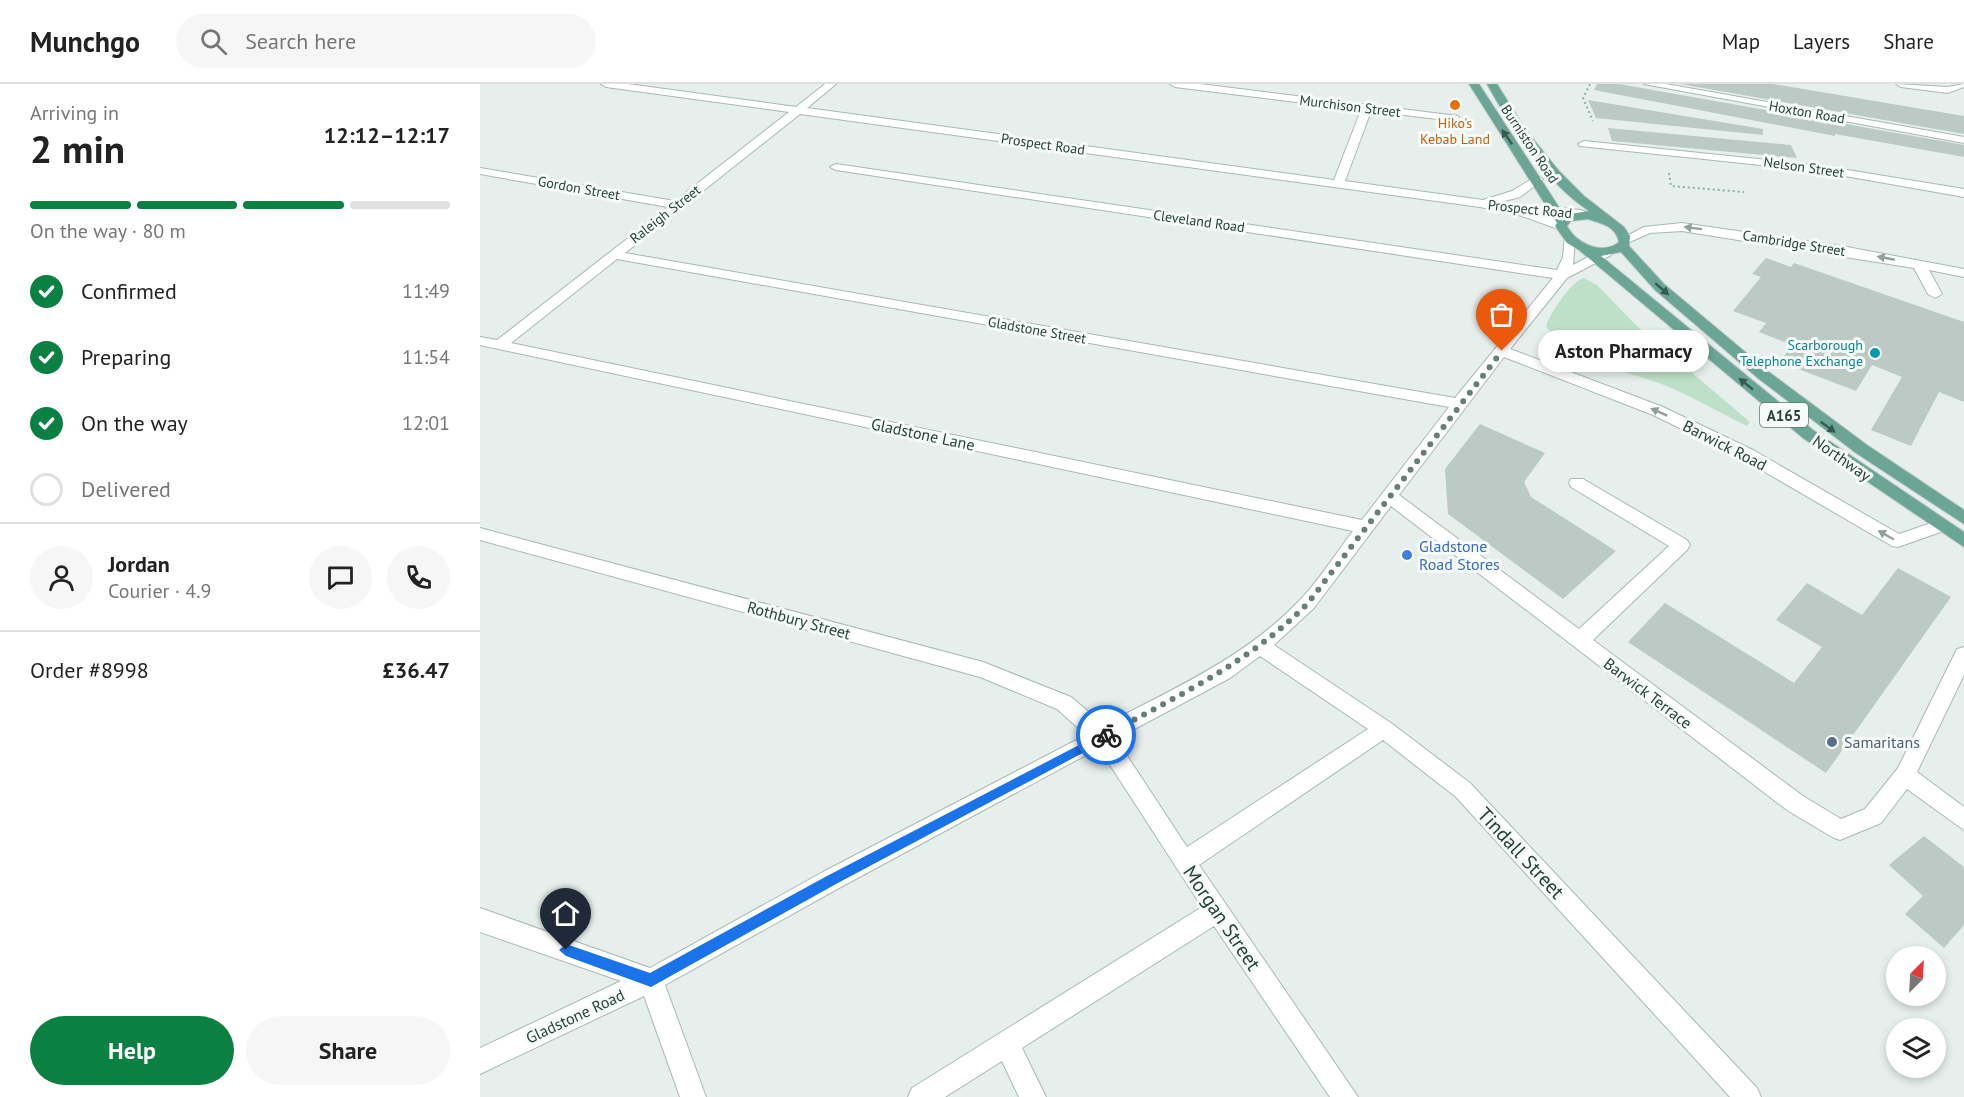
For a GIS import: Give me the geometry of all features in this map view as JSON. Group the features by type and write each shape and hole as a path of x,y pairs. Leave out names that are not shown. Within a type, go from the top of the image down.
{"main road":[{"name":"Burniston Road","path":"1474,84 1537,179 1560,219"},
{"name":"Burniston Road","path":"1492,84 1514,119 1558,179 1607,220"},
{"path":"1560,219 1580,214 1607,220"},
{"name":"A165","path":"1560,219 1569,239 1602,254"},
{"name":"A165","path":"1607,220 1620,229 1624,243"},
{"path":"1602,254 1624,243"},
{"name":"Northway","path":"1624,243 1645,273 1755,370 1829,428 1964,518"},
{"name":"Northway","path":"1602,254 1617,273 1736,376 1808,434 1964,541"}],"street":[{"name":"Prospect Road","path":"606,84 1480,204 1560,219"},
{"name":"Raleigh Street","path":"500,345 831,84"},
{"name":"Murchison Street","path":"1175,84 1454,118"},
{"name":"Hoxton Road","path":"1650,84 1964,140"},
{"path":"1901,84 1948,90 1964,86"},
{"path":"1338,184 1366,108"},
{"name":"Nelson Street","path":"1584,144 1817,168 1964,193"},
{"path":"1643,149 1646,165"},
{"name":"Cleveland Road","path":"836,167 1562,275"},
{"name":"Gordon Street","path":"480,171 678,204"},
{"name":"Prospect Road","path":"1480,204 1516,194 1537,179"},
{"name":"Cambridge Street","path":"1624,243 1648,230 1682,227 1964,273"},
{"name":"Gladstone Road","path":"480,1061 651,980 831,880 1223,672 1261,646 1285,627 1308,603 1459,404 1562,275 1569,257 1569,239"},
{"name":"Gladstone Road","path":"1562,275 1602,254"},
{"name":"Gladstone Street","path":"614,255 1459,404"},
{"path":"1919,264 1935,294"},
{"name":"Gladstone Lane","path":"480,341 1366,527"},
{"name":"Barwick Road","path":"1502,351 1658,411 1747,454 1898,541 1940,526"},
{"path":"1577,483 1681,545 1579,641"},
{"name":"Barwick Terrace","path":"1390,496 1795,803 1840,830 1873,816 1905,775"},
{"name":"Rothbury Street","path":"480,534 983,670 1064,703 1103,737"},
{"name":"Tindall Street","path":"1261,646 1384,729 1463,790 1748,1097"},
{"path":"1964,655 1905,775 1964,820"},
{"path":"1184,862 1384,729"},
{"name":"Morgan Street","path":"1103,737 1184,862 1345,1097"},
{"path":"921,1097 1217,911"},
{"path":"480,920 651,980 693,1097"},
{"path":"1006,1043 1033,1097"}],"path":[{"path":"1590,84 1583,98 1604,146"},
{"path":"1646,165 1668,168 1671,186 1744,192"}],"green space":[{"path":"1584,278 1597,285 1637,326 1750,422 1747,426 1674,389 1584,357 1556,339 1546,326 1548,321 1568,291"}],"building":[{"path":"1597,84 1619,84 1964,145 1964,157 1835,134 1835,136 1594,90"},
{"path":"1680,84 1773,84 1964,116 1964,134"},
{"path":"1588,100 1763,129 1763,135 1596,118"},
{"path":"1608,128 1791,145 1797,158 1612,141"},
{"name":"Scarborough Telephone Exchange","path":"1766,258 1791,267 1794,263 1964,322 1964,402 1939,392 1911,446 1871,430 1902,377 1872,365 1856,391 1780,362 1792,345 1759,332 1766,323 1733,311 1761,277 1752,274"},
{"path":"1480,424 1545,453 1524,482 1531,497 1616,551 1563,599 1448,514 1445,469"},
{"path":"1898,568 1951,597 1826,773 1628,642 1665,603 1794,683 1822,647 1776,620 1807,583 1862,615"},
{"path":"1924,836 1964,867 1964,925 1946,946 1942,946 1905,914 1923,896 1889,865"}],"way so far":[{"path":"1106,735 1223,672 1285,627 1308,603 1502,351"}],"place":[{"name":"Hiko's Kebab Land","path":"1455,105"},
{"name":"Aston Pharmacy","path":"1502,351"},
{"name":"Scarborough Telephone Exchange","path":"1875,353"},
{"name":"Gladstone Road Stores","path":"1407,555"},
{"name":"Samaritans","path":"1832,742"}],"route":[{"path":"566,950 651,980 1005,786 1106,735"}]}
